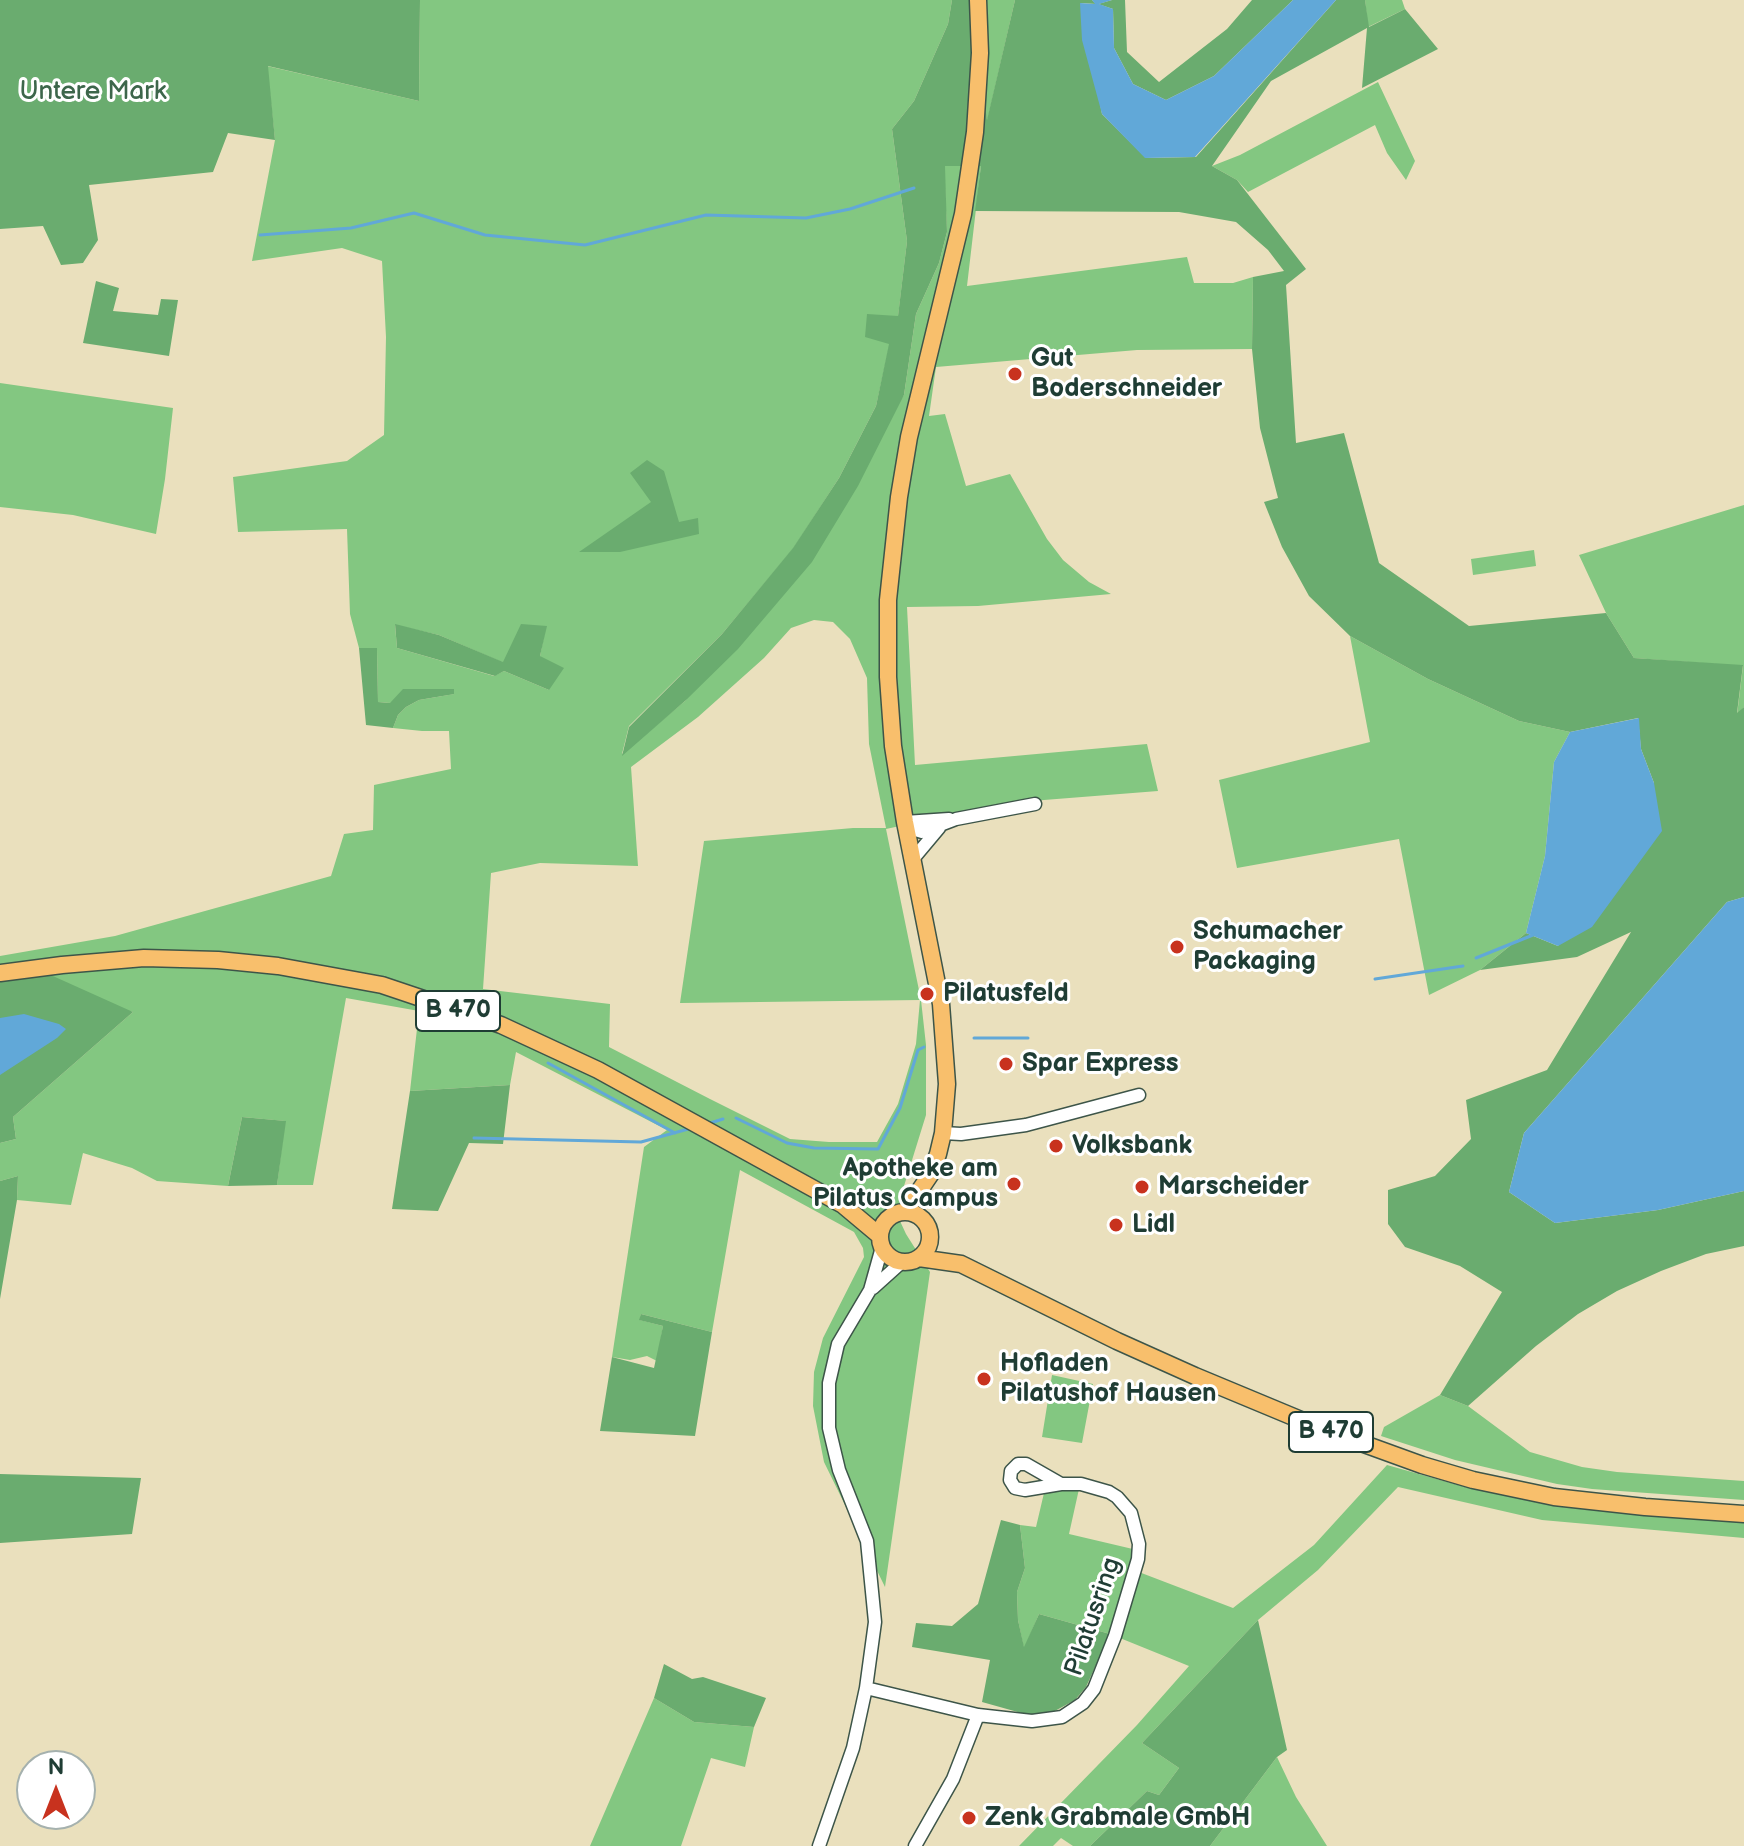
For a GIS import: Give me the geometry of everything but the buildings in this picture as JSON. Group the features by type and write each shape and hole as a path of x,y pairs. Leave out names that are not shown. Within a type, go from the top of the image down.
{"main road":[{"path":"930,1175 897,1214 881,1241 894,1259 911,1260 925,1252 930,1238 925,1221 930,1175 943,1133 947,1084 944,1026 893,746 888,600 909,437 963,214 975,132 980,53 978,0"},
{"name":"B 470","path":"0,973 144,958 218,960 278,966 382,985 501,1025 598,1070 843,1205 881,1241"},
{"name":"B 470","path":"843,1205 897,1214"},
{"path":"897,1214 919,1216 925,1221"},
{"name":"B 470","path":"930,1238 961,1264 1117,1341 1320,1428 1435,1469 1473,1480 1587,1502 1744,1514"},
{"name":"B 470","path":"911,1260 961,1264"}],"street":[{"path":"905,824 956,819 1035,804"},
{"path":"905,824 922,832 956,819"},
{"path":"913,859 940,827"},
{"path":"943,1133 961,1134 1026,1125 1139,1095"},
{"path":"819,1846 853,1748 866,1688 875,1622 867,1541 839,1470 829,1428 829,1383 838,1344 870,1290 881,1241"},
{"path":"870,1290 911,1260"},
{"name":"Pilatusring","path":"866,1688 978,1715 1032,1721 1062,1717 1083,1703 1094,1689 1115,1636 1138,1559 1137,1529 1131,1513 1109,1492 1081,1484 1061,1484"},
{"path":"915,1846 953,1779 978,1715"}],"green space":[{"name":"Untere Mark","path":"0,0 420,0 419,101 268,66 275,140 228,133 213,172 89,185 98,240 83,263 61,265 43,226 0,229"},
{"path":"420,0 952,0 948,24 914,101 892,129 907,241 898,317 867,315 890,343 876,406 839,478 793,549 722,634 629,726 622,754 685,701 904,395 916,314 939,263 947,232 944,166 981,166 967,286 1187,257 1194,283 1233,283 1253,277 1252,349 1137,350 936,367 929,416 945,414 966,486 1010,474 1047,539 1063,560 1089,582 1111,594 978,606 907,607 915,765 1147,744 1158,791 1006,803 886,829 921,1000 926,1045 926,1115 904,1186 908,1198 894,1208 930,1272 885,1587 824,1462 813,1406 814,1372 823,1338 864,1257 863,1248 854,1232 740,1170 712,1332 641,1314 640,1320 663,1326 657,1361 647,1356 630,1360 612,1357 644,1147 667,1130 516,1052 510,1085 410,1091 419,1011 346,998 313,1185 277,1185 285,1121 242,1117 228,1186 157,1181 132,1168 83,1153 71,1205 17,1200 18,1176 0,1181 0,1143 16,1139 13,1117 133,1012 0,979 0,956 115,936 331,876 344,834 373,830 374,785 451,769 449,731 393,728 398,715 406,707 419,700 454,694 378,702 377,649 359,648 350,614 347,529 238,532 233,477 347,461 384,435 386,337 382,261 342,248 252,261 275,140 267,66 419,101","holes":["814,620 833,622 850,639 867,678 869,744 886,828 704,841 680,1003 920,1000 916,1044 898,1104 877,1142 790,1139 609,1047 610,1004 483,989 491,873 540,863 638,866 631,767 698,717 764,658 791,628","395,625 439,635 504,663 546,626 540,656 549,690 504,671 494,676 397,648"]},
{"path":"952,0 969,0 987,120 1015,0 1092,0 1096,4 1081,3 1102,114 1146,158 1196,157 1336,0 1365,0 1369,27 1405,9 1438,49 1362,88 1367,28 1271,81 1212,166 1237,180 1306,269 1286,285 1296,443 1344,433 1379,563 1469,626 1606,613 1634,658 1743,665 1737,713 1744,707 1744,897 1727,902 1524,1133 1509,1192 1555,1223 1658,1210 1744,1191 1744,1246 1706,1254 1617,1291 1578,1314 1536,1346 1468,1406 1440,1395 1502,1292 1460,1266 1405,1247 1388,1224 1388,1190 1435,1176 1471,1139 1466,1100 1547,1070 1631,932 1577,957 1480,970 1526,933 1558,946 1654,783 1641,749 1638,718 1570,732 1519,721 1428,679 1350,636 1309,596 1282,547 1264,502 1278,498 1260,428 1252,349 1253,277 1284,271 1268,250 1236,222 1179,212 975,211 981,166 945,166 947,232 939,263 916,314 904,395 858,486 812,562 738,649 622,756 629,727 722,634 793,548 839,478 876,406 889,344 865,337 867,314 898,316 907,241 892,129 914,101 948,24"},
{"path":"969,0 1015,0 987,122"},
{"path":"1125,0 1127,52 1159,82 1227,29 1252,0 1293,0 1214,76 1166,100 1133,84 1114,48 1113,9 1098,4"},
{"path":"1365,0 1402,0 1405,9 1368,27"},
{"path":"1378,82 1415,161 1406,180 1387,153 1375,125 1248,192 1237,180 1212,166 1240,155"},
{"path":"96,281 119,288 113,311 158,315 161,299 178,300 169,356 83,343"},
{"path":"0,383 173,408 156,534 73,515 0,507"},
{"path":"647,460 664,471 679,522 698,518 699,534 620,552 579,552 651,502 630,473"},
{"path":"1744,505 1744,707 1737,715 1743,666 1634,658 1606,613 1579,555"},
{"path":"1534,550 1536,566 1473,575 1471,559"},
{"path":"395,624 439,635 503,662 521,624 547,626 540,656 564,668 549,690 504,671 495,676 397,648"},
{"path":"1350,636 1428,679 1519,721 1570,732 1554,762 1545,856 1526,933 1480,970 1429,995 1399,839 1237,868 1219,780 1370,742"},
{"path":"359,648 377,648 378,702 390,703 403,689 454,689 454,694 419,700 406,707 398,715 393,728 366,725"},
{"path":"44,972 133,1012 13,1117 16,1139 0,1143 0,979"},
{"path":"510,1085 503,1144 469,1143 438,1211 392,1209 410,1091"},
{"path":"242,1117 286,1121 277,1185 228,1186"},
{"path":"18,1176 17,1200 0,1299 0,1181"},
{"path":"641,1314 712,1332 695,1436 600,1431 612,1357 654,1368 663,1326 639,1320"},
{"path":"1052,1375 1093,1384 1082,1443 1042,1437"},
{"path":"1440,1395 1468,1406 1530,1452 1582,1467 1617,1472 1744,1481 1744,1500 1557,1484 1455,1460 1381,1436 1384,1427"},
{"path":"1387,1465 1465,1487 1544,1504 1744,1522 1744,1538 1542,1520 1398,1487 1318,1570 1258,1620 1142,1743 1179,1768 1159,1795 1147,1791 1090,1846 1073,1846 1061,1838 1053,1846 1019,1846 1137,1725 1189,1666 1110,1634 1039,1614 1024,1649 1018,1620 1017,1592 1025,1568 1020,1525 1036,1527 1044,1493 1079,1489 1069,1534 1137,1550 1131,1569 1233,1608 1314,1545"},
{"path":"0,1474 141,1478 132,1534 0,1543"},
{"path":"1001,1520 1020,1525 1025,1568 1017,1592 1018,1620 1024,1647 1039,1614 1110,1634 1086,1687 1075,1700 1053,1712 1032,1716 982,1702 990,1660 912,1647 916,1623 952,1626 978,1604"},
{"path":"1258,1620 1287,1750 1277,1757 1210,1846 1090,1846 1147,1791 1159,1795 1179,1768 1142,1743"},
{"path":"664,1664 692,1679 703,1677 766,1698 754,1727 694,1722 654,1698"},
{"path":"654,1698 694,1722 754,1727 745,1767 711,1758 681,1846 590,1846"},
{"path":"1277,1757 1296,1797 1327,1846 1210,1846"}],"water":[{"path":"1092,0 1112,0 1099,4 1113,9 1114,48 1133,84 1166,100 1214,76 1293,0 1336,0 1195,157 1145,158 1102,114 1082,40 1080,3 1095,4"},
{"path":"1639,718 1641,749 1654,783 1662,831 1592,927 1558,946 1526,933 1545,856 1554,762 1570,732"},
{"path":"1744,897 1744,1191 1658,1210 1555,1223 1509,1192 1524,1133 1727,902"},
{"path":"24,1014 66,1029 0,1075 0,1018"}],"waterway":[{"path":"260,235 351,228 414,213 485,235 585,245 706,215 806,218 850,209 914,188"},
{"path":"1476,958 1533,935"},
{"path":"1375,979 1463,966"},
{"path":"974,1038 1028,1038"},
{"path":"736,1118 787,1143 814,1148 878,1149 900,1108 918,1050 924,1047"},
{"path":"548,1063 675,1133"},
{"path":"707,1124 723,1119"},
{"path":"474,1138 641,1142 692,1128"}],"place":[{"name":"Gut Boderschneider","path":"1015,374"},
{"name":"Schumacher Packaging","path":"1177,947"},
{"name":"Pilatusfeld","path":"927,994"},
{"name":"Spar Express","path":"1006,1064"},
{"name":"Volksbank","path":"1056,1146"},
{"name":"Apotheke am Pilatus Campus","path":"1014,1184"},
{"name":"Marscheider","path":"1142,1187"},
{"name":"Lidl","path":"1116,1225"},
{"name":"Hofladen Pilatushof Hausen","path":"984,1379"},
{"name":"Zenk Grabmale GmbH","path":"969,1818"}]}
